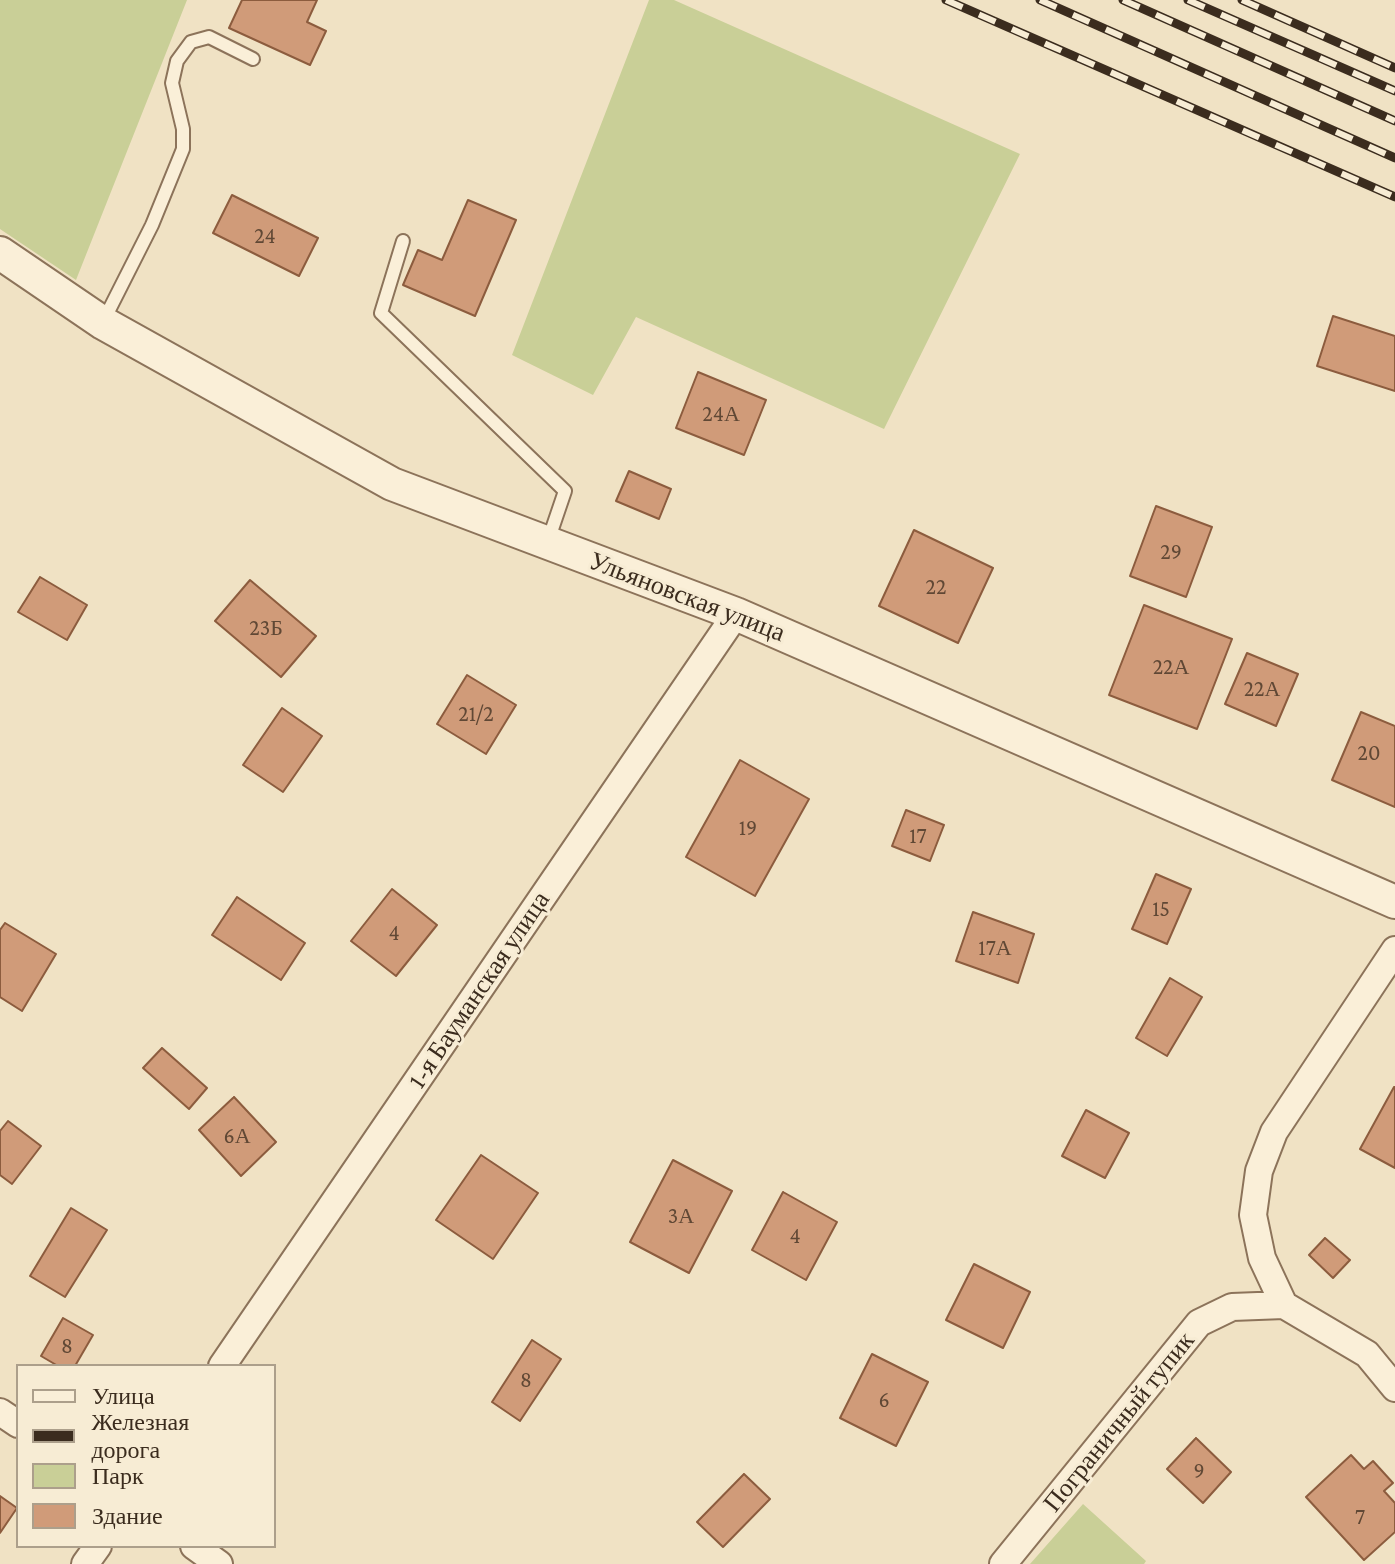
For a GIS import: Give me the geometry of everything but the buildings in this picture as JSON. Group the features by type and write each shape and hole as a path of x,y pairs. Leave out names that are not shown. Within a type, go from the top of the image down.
{"street":[{"name":"Ульяновская улица","path":"0,253 103,323 392,484 736,614 1395,902"},
{"name":"1-я Бауманская улица","path":"223,1364 736,614"},
{"path":"1395,950 1274,1132 1259,1171 1253,1215 1262,1258 1284,1305 1367,1354 1395,1388"},
{"name":"Пограничный тупик","path":"1003,1564 1199,1323 1232,1307 1284,1305"},
{"path":"197,1548 219,1564"}],"lane":[{"path":"103,323 152,225 183,149 183,129 172,83 177,61 191,42 209,37 253,59"},
{"path":"403,241 381,313 565,491 547,543"}],"green space":[{"path":"0,0 187,0 76,280 0,229"},
{"path":"649,0 674,0 1020,154 884,429 636,317 593,395 512,355"},
{"path":"1083,1504 1146,1561 1144,1564 1030,1564"}],"railway":[{"path":"946,0 1395,197"},
{"path":"1040,0 1395,158"},
{"path":"1123,0 1395,121"},
{"path":"1188,0 1395,91"},
{"path":"1242,0 1395,68"}]}
